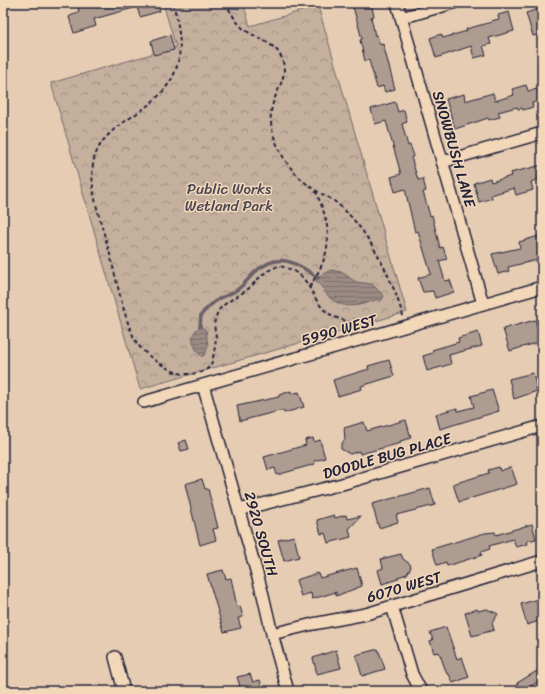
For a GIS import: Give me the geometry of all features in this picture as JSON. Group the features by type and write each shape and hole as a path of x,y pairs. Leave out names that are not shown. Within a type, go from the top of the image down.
{"street":[{"name":"SNOWBUSH LANE","path":"397,3 483,304"},
{"path":"401,18 453,3"},
{"path":"442,162 542,133"},
{"name":"5990 WEST","path":"144,402 542,287"},
{"name":"2920 SOUTH","path":"203,385 263,595 288,691"},
{"name":"DOODLE BUG PLACE","path":"238,510 342,484 542,426"},
{"name":"6070 WEST","path":"272,634 313,624 354,617 542,561"},
{"path":"392,606 412,674 421,691"},
{"path":"115,657 124,691"}],"path":[{"path":"173,3 181,39 180,56 174,76 165,91 153,103 116,127 101,142 94,157 92,169 93,186 99,214 129,326 139,346 155,361 172,372 183,374 196,374 203,372 210,366 214,351 216,338 214,322 218,311 225,304 250,288 266,272 280,266 293,270 304,278 316,301 328,313 340,319 366,326"},
{"path":"225,3 235,19 244,29 278,50 282,60 284,72 270,112 271,128 285,159 297,176 315,190 334,201 353,219 389,274 403,316"},
{"path":"310,287 325,257 328,238 327,221 315,190"}],"green space":[{"name":"Public Works Wetland Park","path":"163,3 243,3 250,26 318,6 407,312 140,389 51,83 176,47"}],"shaded area":[{"path":"331,270 341,272 356,282 372,284 384,296 381,301 377,299 364,304 352,306 340,304 328,296 316,281 319,276"},
{"path":"200,327 206,330 208,346 202,357 196,350 193,342 194,334"}],"building":[{"path":"91,3 157,3 160,11 140,17 137,7 94,19 96,26 74,33 69,17 79,11 78,7"},
{"path":"352,3 371,3 374,16 371,17 375,36 377,35 380,45 383,44 395,89 385,92 383,86 377,88 369,60 365,61 360,40 362,39"},
{"path":"542,8 542,34 533,36 526,13"},
{"path":"509,12 514,31 489,38 491,44 483,46 486,55 474,58 471,46 436,58 430,38 441,34 443,38 467,31 466,29 499,19 498,15"},
{"path":"170,35 174,50 154,55 151,41"},
{"path":"526,85 528,91 538,89 542,100 532,103 533,107 523,110 522,108 518,109 517,107 498,112 500,117 489,120 488,118 455,129 446,99 464,94 465,101 493,93 495,101 514,95 512,89"},
{"path":"395,102 398,112 404,110 407,122 402,124 408,146 410,145 414,156 411,157 418,180 423,179 426,191 423,192 430,216 432,215 440,248 443,247 447,259 439,261 445,281 450,280 454,292 435,298 433,291 423,292 418,278 431,274 418,231 415,232 405,189 395,192 391,177 401,174 386,121 375,124 371,109"},
{"path":"542,165 542,178 531,182 533,190 516,195 514,188 491,195 492,198 479,202 474,183 490,178 491,182 511,176 510,173"},
{"path":"542,235 541,259 508,267 509,271 498,274 492,254 520,248 519,242"},
{"path":"535,320 542,341 510,351 503,329"},
{"path":"478,332 482,346 449,355 451,364 427,371 423,356 433,353 432,350 459,342 458,338"},
{"path":"389,360 394,376 361,386 362,389 338,396 333,380 369,369 368,366"},
{"path":"533,373 537,391 514,399 509,379"},
{"path":"492,390 499,411 440,429 436,414 457,408 458,411 474,407 471,396"},
{"path":"291,391 291,394 299,392 304,407 284,413 283,410 240,421 237,406 279,397 279,395"},
{"path":"406,420 411,438 400,441 401,443 360,454 359,451 350,454 341,449 341,445 345,439 344,428 364,422 367,431"},
{"path":"313,438 314,442 320,440 325,458 314,461 315,464 277,475 275,468 268,470 264,457 306,445 305,440"},
{"path":"186,440 189,449 181,451 178,443"},
{"path":"499,467 500,471 511,467 517,484 459,502 453,484 489,473 488,470"},
{"path":"202,479 205,489 208,489 218,528 213,529 216,540 200,545 185,484"},
{"path":"430,488 435,505 396,515 398,522 379,528 372,504"},
{"path":"334,515 335,518 346,515 347,519 361,516 349,529 351,537 328,543 325,533 321,534 317,520"},
{"path":"532,524 536,539 527,541 528,544 516,547 513,539 489,546 490,549 481,552 482,555 447,566 446,562 437,565 432,549 485,533 495,532 496,535"},
{"path":"294,536 299,557 284,561 278,540"},
{"path":"401,554 403,559 410,564 411,567 407,574 398,577 398,579 382,584 378,570 383,568 381,559"},
{"path":"357,568 362,586 336,596 336,592 312,599 311,593 301,596 296,580 318,573 320,578"},
{"path":"223,570 226,579 231,578 237,607 240,606 243,617 238,618 241,628 224,632 207,574"},
{"path":"539,599 542,611 542,620 527,625 521,604"},
{"path":"477,609 478,611 487,609 498,614 492,623 494,630 472,636 465,613"},
{"path":"446,627 457,659 462,657 469,677 453,683 449,674 447,674 439,652 434,653 430,641 433,640 430,632"},
{"path":"378,649 385,669 362,676 356,655"},
{"path":"336,650 341,668 317,674 313,658"},
{"path":"542,668 542,680 521,691 517,683"},
{"path":"250,674 253,682 260,680 263,691 232,691 231,689 240,686 237,677"}],"waterway":[{"path":"200,327 201,315 209,306 219,299 236,291 253,274 270,263 278,261 294,263 318,278"}]}
